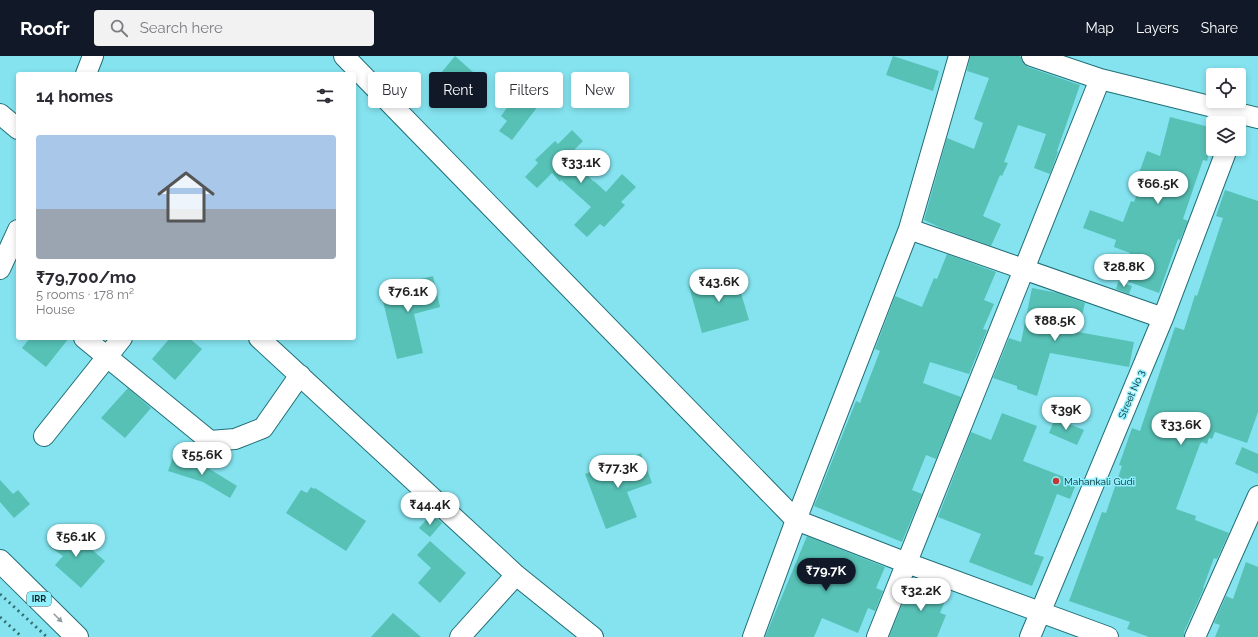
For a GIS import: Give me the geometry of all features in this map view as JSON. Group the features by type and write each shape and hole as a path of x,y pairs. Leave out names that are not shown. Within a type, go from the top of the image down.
{"main road":[{"name":"IRR","path":"0,561 77,637"}],"street":[{"path":"87,72 93,56"},
{"path":"344,56 796,520 906,563 1108,637"},
{"path":"753,637 796,520 910,229 959,56"},
{"path":"1032,56 1100,79 1238,116"},
{"path":"878,637 906,563 1100,79"},
{"path":"0,114 16,127"},
{"name":"Street No 3","path":"1030,637 1163,318 1224,156"},
{"path":"910,229 1163,318"},
{"path":"0,269 16,234"},
{"path":"86,340 210,441 235,439 263,428 300,375"},
{"path":"44,436 120,340"},
{"path":"261,340 516,575 594,637"},
{"path":"1195,637 1258,496"},
{"path":"460,637 516,575"}],"building":[{"path":"455,56 473,72 442,72"},
{"path":"893,56 939,71 933,91 886,75"},
{"path":"970,56 1019,56 1021,57 1023,63 1028,67 1080,85 1050,174 1034,168 1046,134 1018,125 1004,162 1008,163 1002,176 1000,175 983,216 1001,224 991,246 941,228 924,220 947,138 974,149 983,123 974,119 989,78 967,71"},
{"path":"507,108 537,108 512,140 499,131 507,121 501,116"},
{"path":"1170,117 1206,126 1206,156 1208,156 1207,161 1203,160 1183,219 1188,221 1180,240 1178,239 1159,293 1121,279 1130,253 1114,247 1116,240 1083,228 1090,210 1123,222 1131,201 1134,202 1144,175 1139,173 1147,151 1160,156"},
{"path":"572,130 583,141 568,156 594,182 606,192 622,174 636,187 621,202 625,205 604,227 600,224 587,237 574,225 591,207 561,180 560,182 552,173 537,188 525,177 538,163 535,160 555,141 558,144"},
{"path":"1225,190 1258,201 1258,412 1247,443 1215,432 1212,439 1209,438 1207,444 1202,442 1200,444 1176,509 1196,516 1195,520 1229,533 1217,559 1214,558 1204,588 1184,632 1184,637 1149,637 1127,629 1130,622 1069,601 1102,512 1106,513 1122,466 1119,465 1132,428 1140,431 1175,327 1184,330 1195,295 1197,296 1223,218 1216,216"},
{"path":"947,254 996,272 984,300 994,304 983,329 987,330 969,374 930,362 923,383 961,397 936,459 926,455 912,490 922,494 902,542 814,506 856,401 860,403 880,351 875,349 895,296 922,307 934,278 937,279"},
{"path":"735,273 749,320 702,333 689,286"},
{"path":"433,276 440,307 414,314 423,353 397,359 380,289"},
{"path":"1118,282 1132,286 1129,294 1116,289"},
{"path":"1032,288 1058,293 1085,303 1078,332 1134,342 1129,367 1050,353 1037,396 1017,389 1017,386 993,378 1009,338 1021,342"},
{"path":"28,340 67,340 46,367 22,348"},
{"path":"168,340 191,340 202,349 175,380 152,359"},
{"path":"128,388 151,408 125,438 101,418"},
{"path":"1002,413 1037,426 1023,461 1077,482 1070,499 1057,494 1034,554 1044,557 1032,586 969,562 981,534 938,517 971,432 991,440"},
{"path":"1055,418 1084,430 1077,445 1049,433"},
{"path":"1242,447 1258,454 1258,474 1235,464"},
{"path":"641,453 652,483 627,492 637,517 606,529 585,474"},
{"path":"173,457 208,468 237,486 230,498 203,482 168,471"},
{"path":"0,480 13,494 18,490 30,504 14,518 0,502"},
{"path":"311,487 314,489 315,488 366,521 346,551 286,513 301,490 307,493"},
{"path":"431,514 442,523 430,537 419,528"},
{"path":"67,528 105,561 81,588 55,565 63,556 49,546"},
{"path":"807,536 885,567 876,588 883,591 875,611 868,608 858,633 822,618 814,637 765,637"},
{"path":"430,541 466,573 440,603 418,583 431,568 417,555"},
{"path":"1246,562 1258,567 1258,637 1215,637 1220,625 1214,623 1226,596 1233,599"},
{"path":"913,578 949,591 940,613 946,615 937,637 889,637"},
{"path":"393,613 421,637 371,637"}],"railway":[{"path":"0,594 47,637"},
{"path":"0,617 22,637"}],"place":[{"name":"Mahankali Gudi","path":"1056,481"}]}
